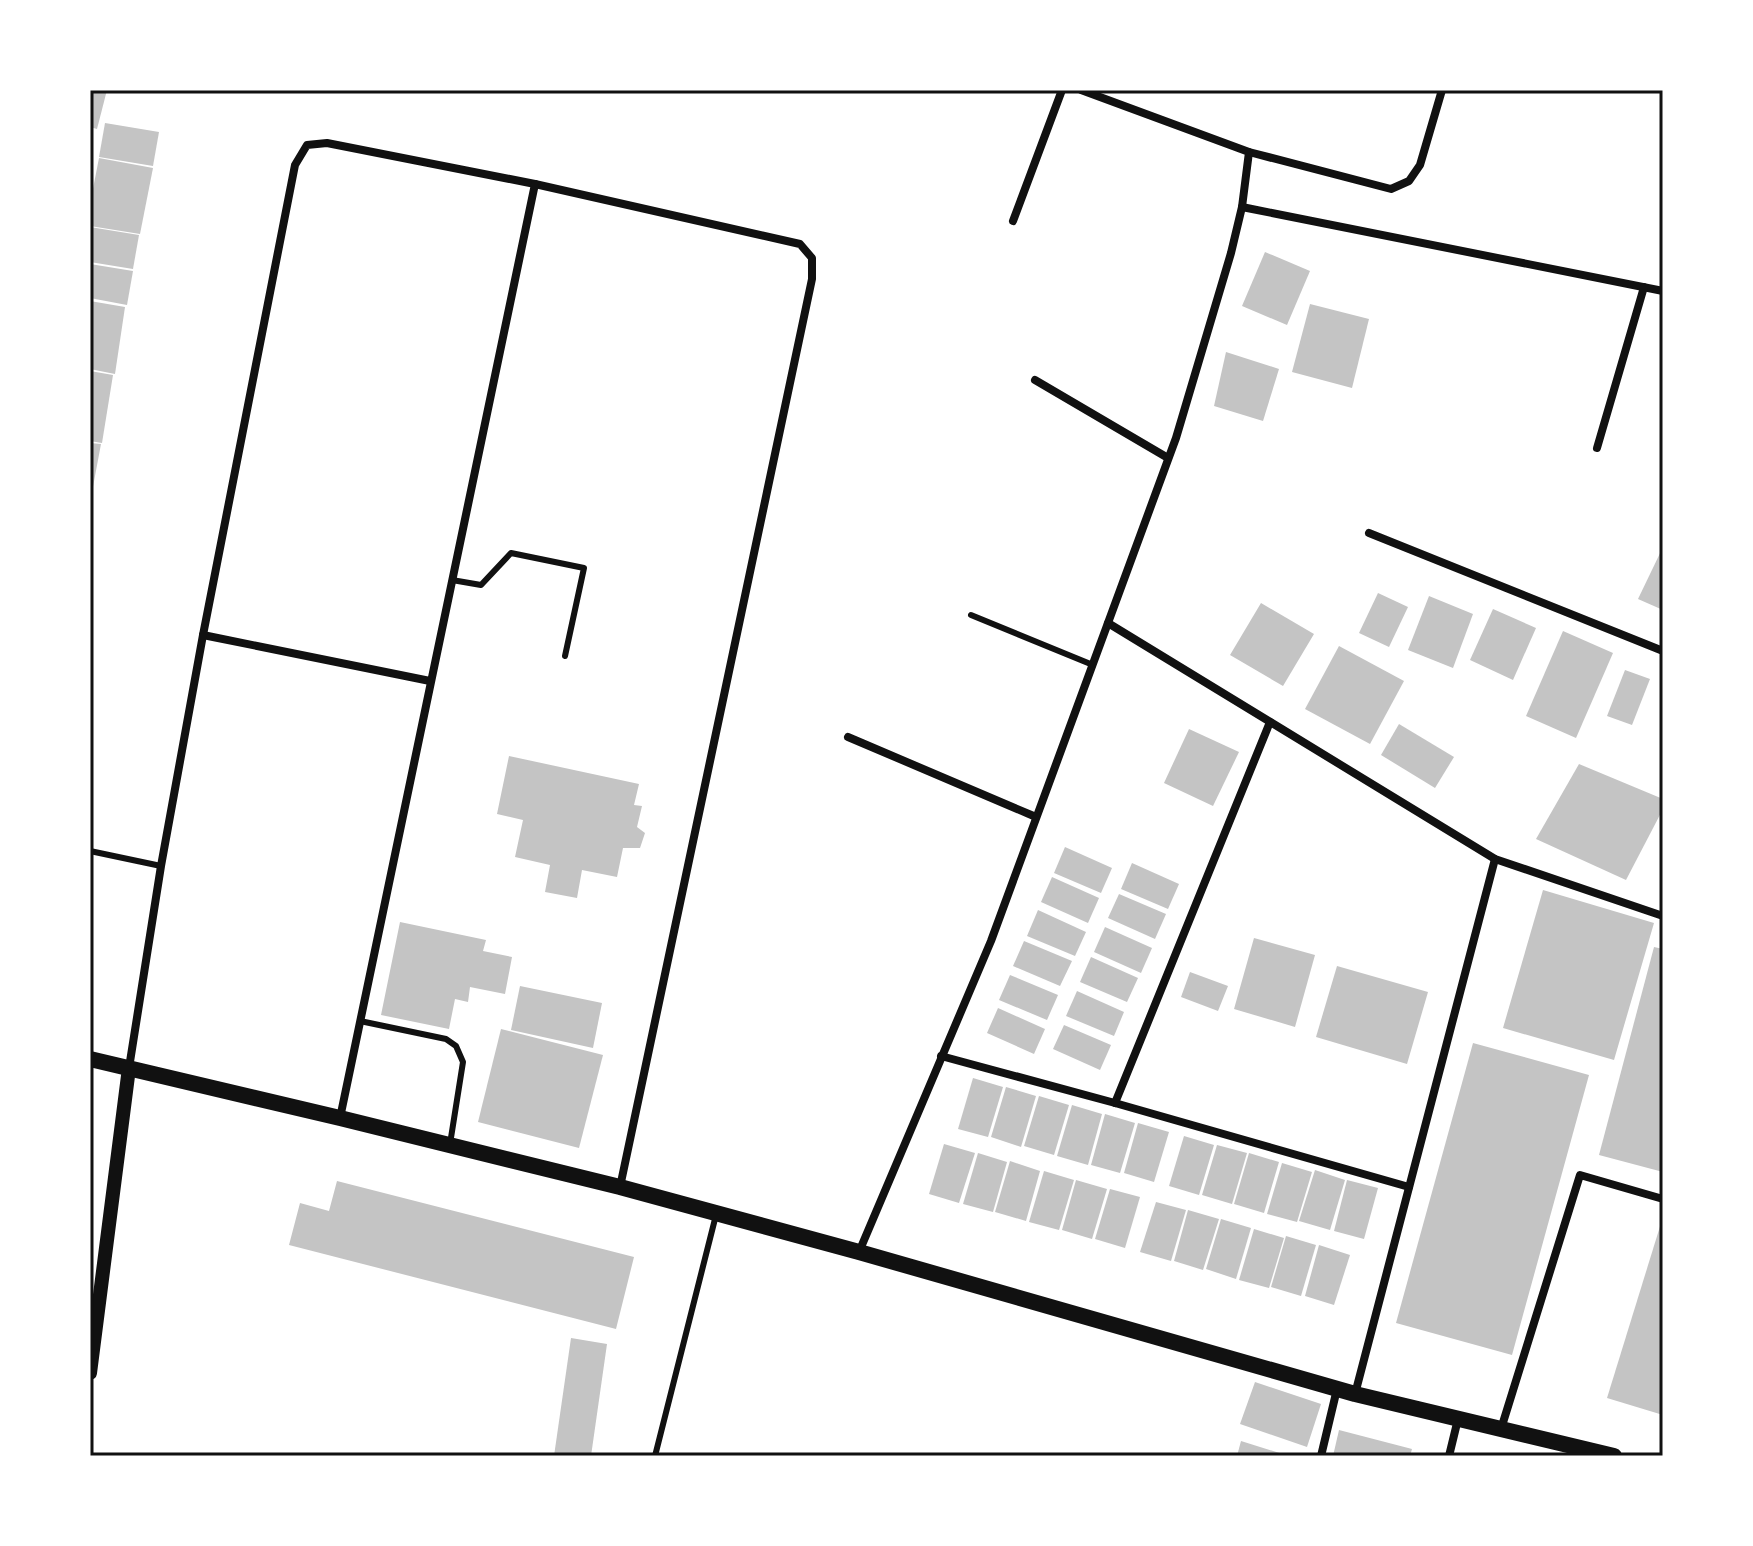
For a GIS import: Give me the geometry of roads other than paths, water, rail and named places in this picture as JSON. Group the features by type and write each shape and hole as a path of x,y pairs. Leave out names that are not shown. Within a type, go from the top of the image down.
{"main road":[{"path":"90,1059 716,1212 1355,1394 1614,1456"}],"street":[{"path":"1013,221 1062,90"},
{"path":"1081,90 1249,152 1391,189 1409,181 1420,165 1442,90"},
{"path":"90,1373 129,1068 161,866 295,165 307,145 327,143 535,184 800,244 812,258 812,279 620,1187"},
{"path":"859,1252 991,941 1168,458 1231,253 1242,207 1249,152"},
{"path":"340,1118 535,184"},
{"path":"1242,207 1663,291"},
{"path":"1597,448 1644,287"},
{"path":"1035,380 1168,458"},
{"path":"1369,533 1663,651"},
{"path":"1108,623 1495,859 1663,916"},
{"path":"203,635 430,681"},
{"path":"1115,1103 1270,722"},
{"path":"848,737 1036,817"},
{"path":"1355,1394 1495,859"},
{"path":"941,1056 1409,1187"},
{"path":"1501,1429 1580,1175 1663,1199"},
{"path":"1321,1456 1337,1389"},
{"path":"1449,1456 1458,1418"}],"lane":[{"path":"452,580 481,585 511,553 584,568 565,656"},
{"path":"971,615 1093,665"},
{"path":"90,851 161,866"},
{"path":"360,1021 446,1039 456,1046 463,1062 450,1145"},
{"path":"655,1456 716,1212"}]}
